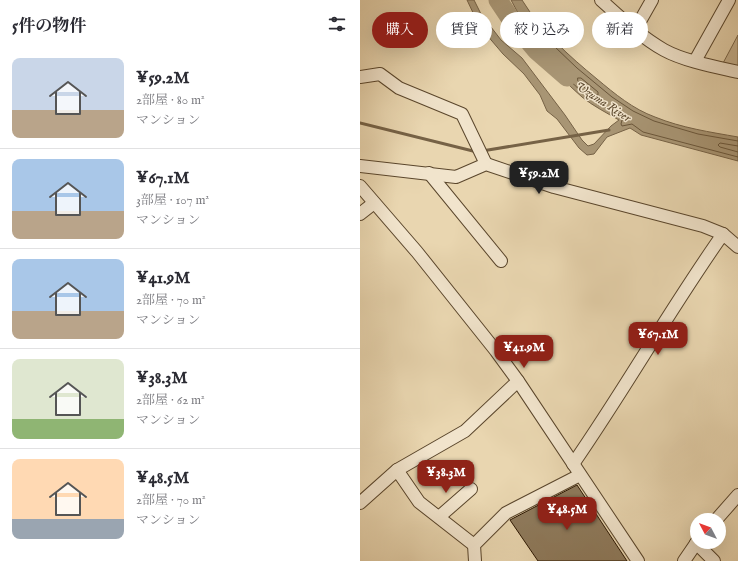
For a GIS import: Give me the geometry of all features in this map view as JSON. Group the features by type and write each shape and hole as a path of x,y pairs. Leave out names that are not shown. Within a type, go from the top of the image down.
{"street":[{"path":"601,0 615,12"},
{"path":"645,12 652,0"},
{"path":"694,61 729,0"},
{"path":"648,39 665,50 694,61 738,72"},
{"path":"360,77 380,74 399,88 462,114 486,164"},
{"path":"360,166 456,177 486,164 554,187 703,226 723,234 738,247"},
{"path":"428,173 501,262"},
{"path":"360,186 417,252 496,351 518,381 638,561"},
{"path":"360,214 374,203"},
{"path":"573,464 594,434 701,265 723,234"},
{"path":"360,503 397,470 465,431 518,381"},
{"path":"397,470 419,502 474,545 475,561"},
{"path":"474,545 506,513 580,475"},
{"path":"439,517 471,489"},
{"path":"722,513 738,495"},
{"path":"684,561 692,549"},
{"path":"703,549 714,561"}],"shaded area":[{"path":"738,35 738,68 722,65"}],"water":[{"path":"467,0 474,0 480,12 473,12"},
{"path":"511,0 522,0 531,12 518,12"},
{"path":"492,28 500,39 500,48 510,48 522,58 582,140 588,146 594,144 611,126 619,120 582,97 560,76 539,48 562,48 624,101 647,114 675,124 738,137 738,161 641,135 630,128 607,137 594,154 587,155 579,148 557,119 547,111 540,95 524,74 492,41"}],"building":[{"path":"577,485 627,561 538,561 510,520"}],"waterway":[{"name":"Uzuma River","path":"498,0 512,21 536,50 567,77"},
{"path":"360,123 477,152"},
{"path":"482,151 609,130"}]}
